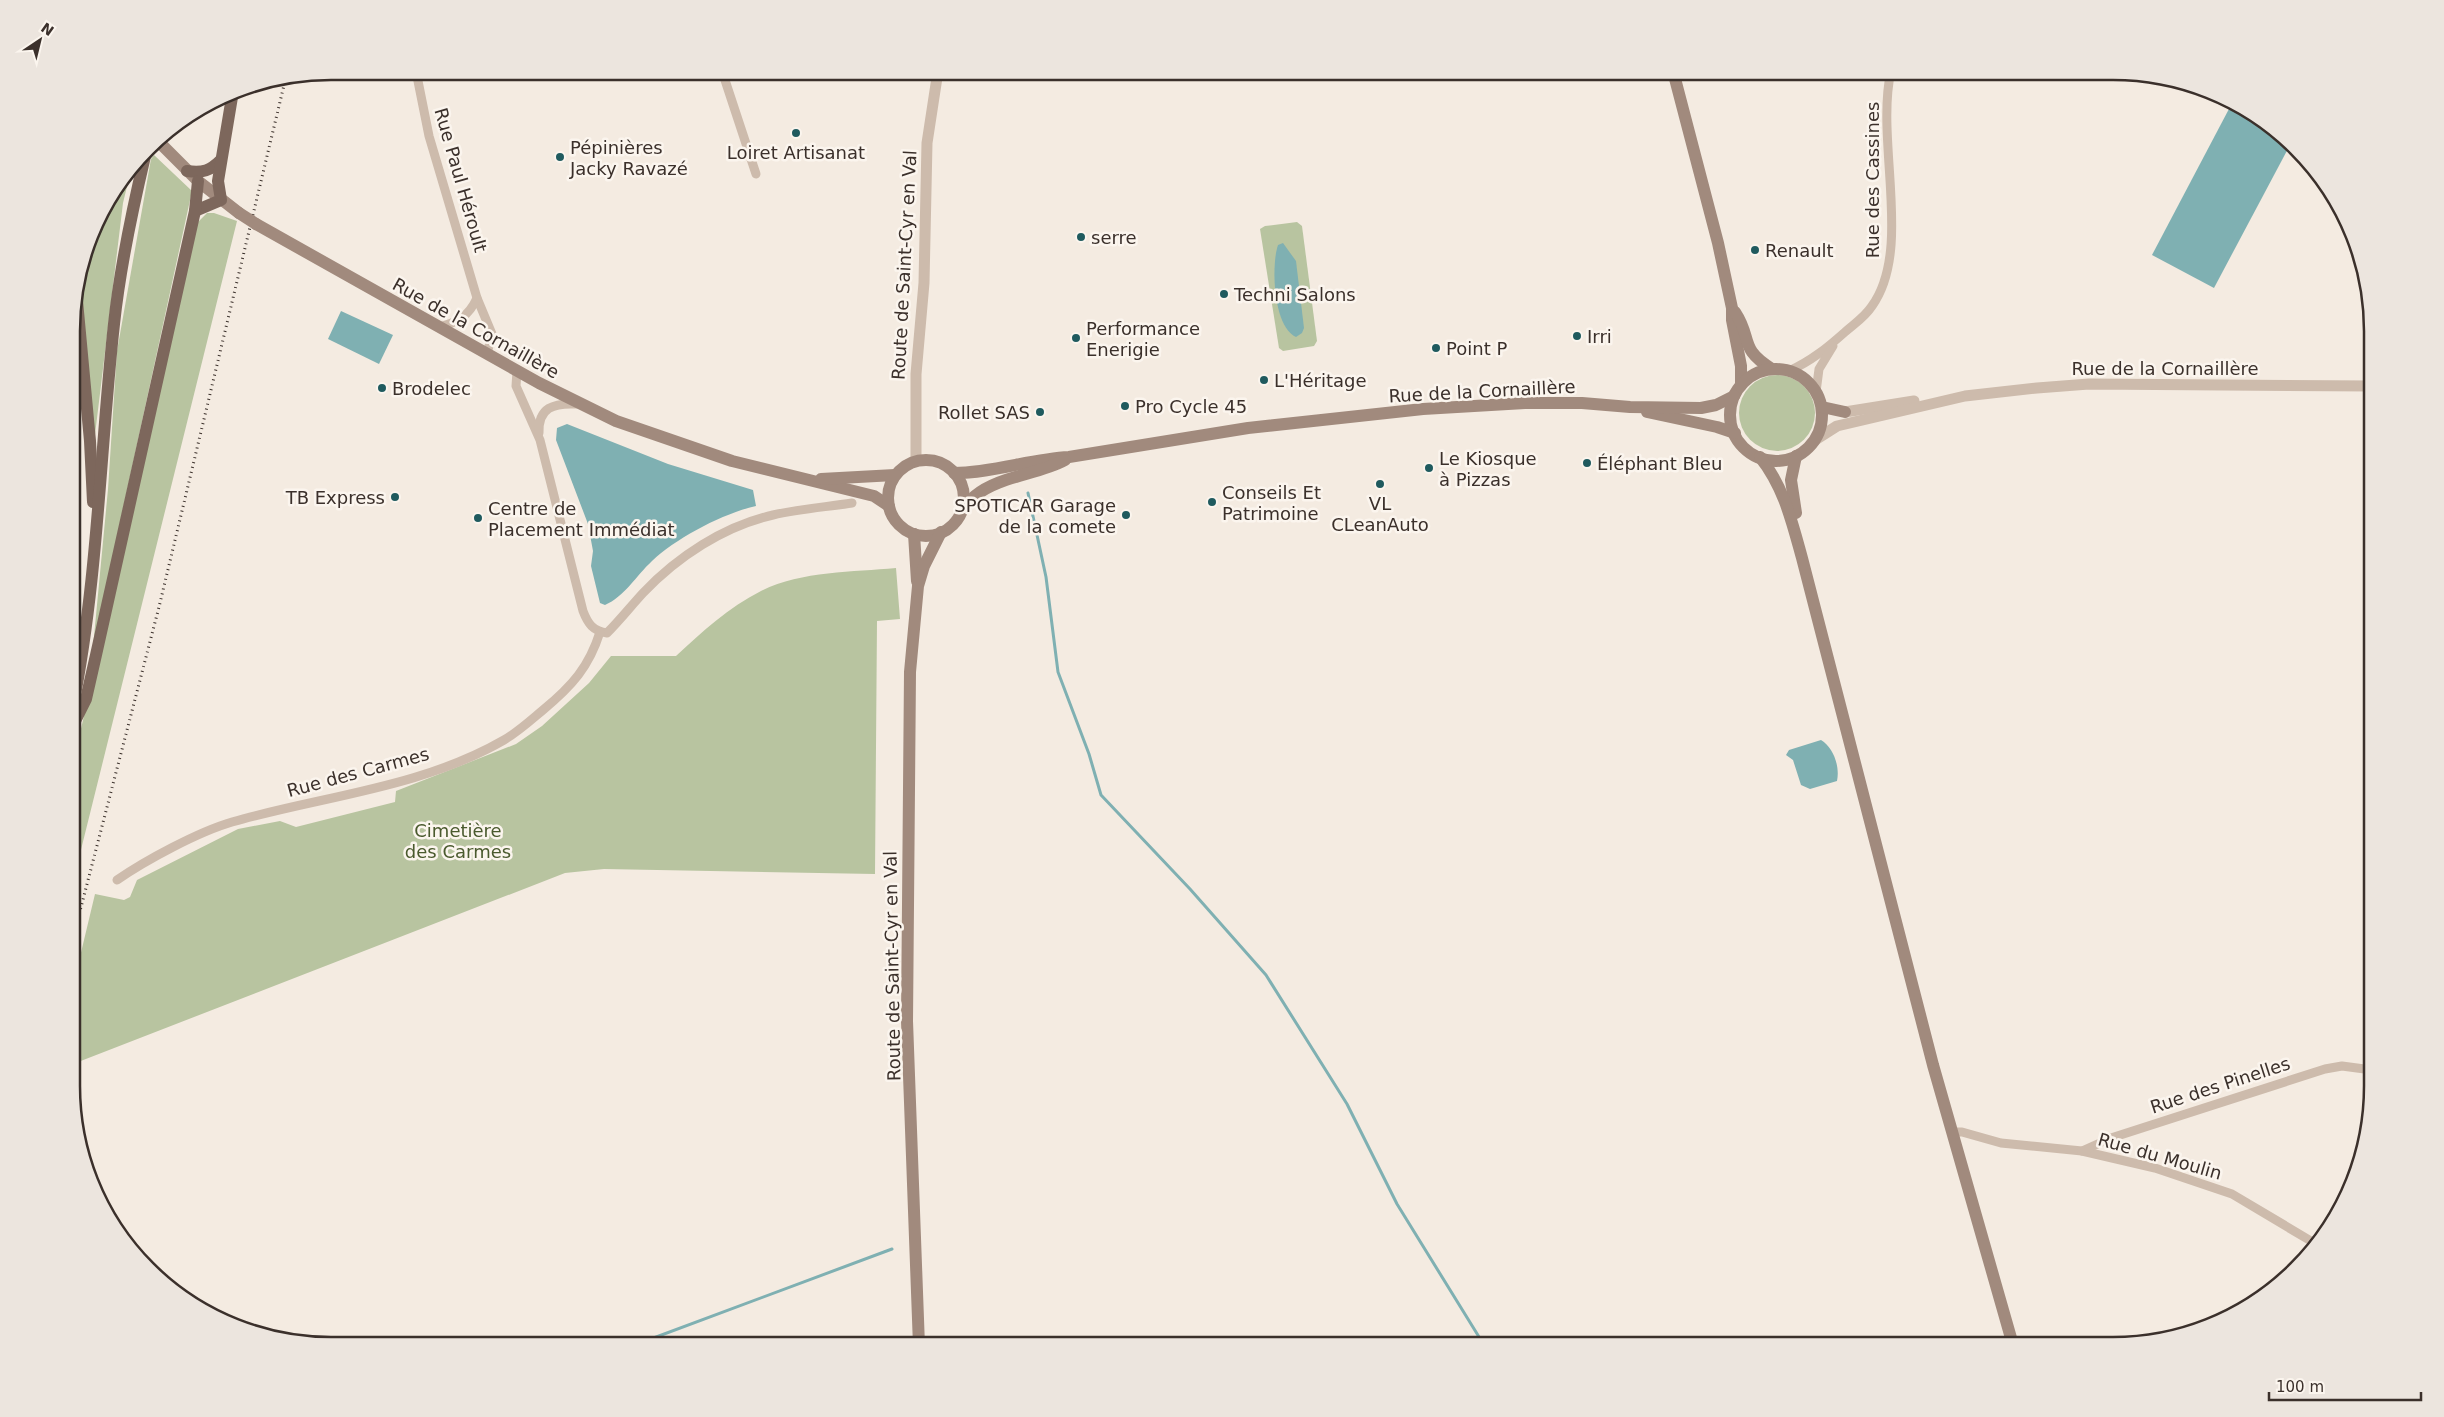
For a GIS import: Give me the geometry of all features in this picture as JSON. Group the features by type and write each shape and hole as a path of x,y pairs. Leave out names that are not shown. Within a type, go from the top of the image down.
{"main road":[{"path":"1675,80 1718,243 1732,308 1732,320 1741,366 1742,385"},
{"path":"195,211 221,200 218,181 231,101"},
{"name":"Rue de la Cornaillère","path":"162,146 198,181 221,200 256,224 437,327 579,404 658,437 714,455 874,496 889,506"},
{"path":"184,167 200,173 210,170 221,160"},
{"path":"80,674 96,543 114,322 123,260 143,165"},
{"path":"80,712 86,699 195,211 198,181"},
{"path":"1732,308 1741,320 1749,350 1756,358 1772,369"},
{"path":"80,333 90,441 96,543"},
{"path":"1772,369 1789,371 1808,382 1816,392 1822,407 1821,424 1815,440 1796,456 1772,460 1760,457 1749,452 1734,433 1731,415 1734,396 1750,377 1772,369"},
{"name":"Rue de la Cornaillère","path":"954,473 980,473 1047,458 1069,457 1248,428 1423,409 1525,403 1585,403 1630,407 1701,408 1716,405 1734,396"},
{"name":"Rue de la Cornaillère","path":"1630,407 1717,427 1734,433"},
{"name":"Rue de la Cornaillère","path":"1822,407 1844,412"},
{"path":"1796,456 1792,480 1802,558"},
{"name":"Rue de la Cornaillère","path":"960,513 974,497 989,487 1053,466 1069,457"},
{"path":"1760,457 1771,470 1784,495 1802,558 1952,1132 2010,1337"},
{"path":"916,461 937,462 954,473 963,492 960,513 949,528 923,536 902,528 894,518 889,506 890,484 895,475 904,466 916,461"},
{"name":"Rue de la Cornaillère","path":"813,480 895,475"},
{"name":"Route de Saint-Cyr en Val","path":"918,586 924,566 941,532"},
{"name":"Route de Saint-Cyr en Val","path":"914,534 918,586 910,672 907,1021 919,1337"}],"street":[{"name":"Rue Paul Héroult","path":"418,80 429,136 478,298 492,334 487,354"},
{"path":"725,80 756,174"},
{"name":"Route de Saint-Cyr en Val","path":"916,461 916,374 924,283 927,143 937,80"},
{"name":"Rue des Cassines","path":"1816,392 1820,369 1835,343 1872,306 1886,282 1891,234 1886,115 1890,80"},
{"path":"437,327 451,324 468,314 478,298"},
{"name":"Rue des Cassines","path":"1789,371 1810,361 1845,332"},
{"path":"517,371 516,386 540,440 583,611 588,623 600,632 607,633 644,592 704,543 734,528 772,515 852,503"},
{"name":"Rue de la Cornaillère","path":"1815,440 1837,426 1959,398 2037,388 2090,384 2364,386"},
{"name":"Rue de la Cornaillère","path":"1844,412 1936,398 1959,398"},
{"path":"540,440 539,420 543,412 563,403 579,404"},
{"name":"Rue des Carmes","path":"117,880 186,842 230,823 423,774 504,739 551,703 574,681 592,656 600,632"},
{"name":"Rue des Pinelles","path":"2082,1151 2111,1138 2325,1069 2342,1066 2364,1069"},
{"name":"Rue du Moulin","path":"1952,1132 1962,1132 2001,1143 2082,1151 2155,1168 2232,1194 2311,1241"}],"green space":[{"path":"154,155 192,191 93,647 108,489 117,351 151,159"},
{"path":"128,184 123,203 94,443 82,299 89,266 99,235"},
{"path":"207,213 214,213 237,221 80,854 80,733 170,347 196,224"},
{"path":"1297,222 1302,226 1317,341 1314,346 1283,351 1279,348 1260,229 1265,226"},
{"path":"1777,375 1792,378 1804,386 1812,398 1815,413 1812,428 1804,440 1792,448 1777,451 1762,448 1750,440 1742,428 1739,413 1742,398 1750,386 1762,378"},
{"name":"Cimetière des Carmes","path":"896,568 900,619 877,621 875,874 604,869 565,873 80,1061 80,957 95,894 124,900 130,897 137,880 238,829 280,821 296,827 395,802 396,791 516,744 542,726 589,683 611,656 676,656 727,612 749,597 777,584 827,574"}],"water":[{"path":"2229,109 2266,132 2287,151 2214,288 2152,255"},
{"path":"1283,243 1296,261 1304,328 1302,333 1296,337 1288,331 1282,321 1276,295 1276,254 1278,245"},
{"path":"341,311 393,335 379,364 328,339"},
{"path":"567,424 668,464 753,490 756,506 715,520 687,535 662,552 618,597 605,605 600,603 591,566 593,551 588,524 556,440 557,428"},
{"path":"1821,740 1826,743 1835,758 1838,770 1837,781 1810,789 1801,785 1793,760 1786,755 1789,750"}],"waterway":[{"path":"1028,493 1046,577 1058,672 1089,754 1101,795 1190,889 1266,975 1347,1104 1397,1204 1479,1337"},
{"path":"656,1337 892,1249"}],"railway":[{"path":"80,911 159,607 284,85"}],"place":[{"name":"Loiret Artisanat","path":"796,133"},
{"name":"Pépinières Jacky Ravazé","path":"560,157"},
{"name":"serre","path":"1081,237"},
{"name":"Renault","path":"1755,250"},
{"name":"Techni Salons","path":"1224,294"},
{"name":"Irri","path":"1577,336"},
{"name":"Performance Enerigie","path":"1076,338"},
{"name":"Point P","path":"1436,348"},
{"name":"L'Héritage","path":"1264,380"},
{"name":"Brodelec","path":"382,388"},
{"name":"Pro Cycle 45","path":"1125,406"},
{"name":"Rollet SAS","path":"1040,412"},
{"name":"Éléphant Bleu","path":"1587,463"},
{"name":"Le Kiosque à Pizzas","path":"1429,468"},
{"name":"VL CLeanAuto","path":"1380,484"},
{"name":"TB Express","path":"395,497"},
{"name":"Conseils Et Patrimoine","path":"1212,502"},
{"name":"SPOTICAR Garage de la comete","path":"1126,515"},
{"name":"Centre de Placement Immédiat","path":"478,518"}]}
